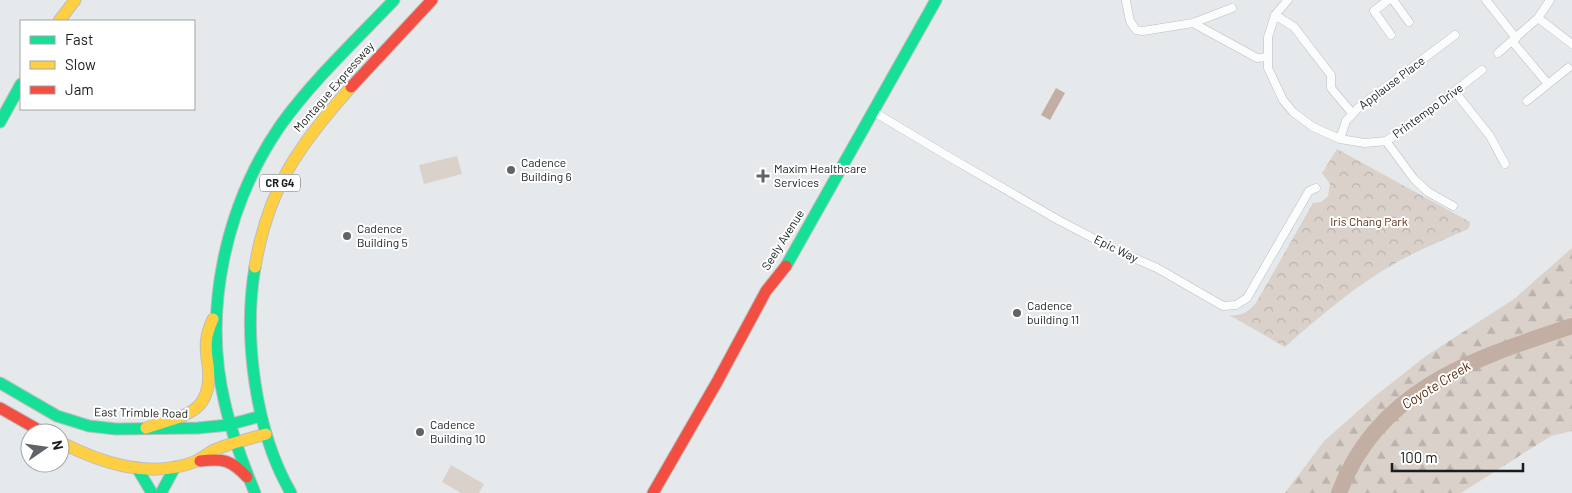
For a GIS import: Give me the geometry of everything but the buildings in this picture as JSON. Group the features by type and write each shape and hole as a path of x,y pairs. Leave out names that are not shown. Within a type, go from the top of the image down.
{"main road":[{"path":"60,20 75,0"},
{"name":"Montague Expressway","path":"255,493 234,444 224,408 216,340 216,314 224,251 254,168 279,128 299,102 394,0"},
{"name":"Montague Expressway","path":"291,493 266,434 255,384 250,322 252,284 258,246 267,211 280,182 305,141 323,118 432,0"},
{"name":"Seely Avenue","path":"653,493 717,382 766,291 785,268 936,0"},
{"path":"0,122 20,86"},
{"path":"146,428 181,416 198,407 203,402 208,390 206,336 216,314"},
{"name":"East Trimble Road","path":"0,383 57,416 73,422 106,428 198,428 228,425 261,416"},
{"path":"0,408 26,423"},
{"path":"195,462 217,449 266,434"},
{"path":"70,447 106,462 137,468 175,467 223,458 234,463 247,477"},
{"path":"161,493 175,467"},
{"path":"137,468 152,493"}],"street":[{"path":"1388,0 1374,11 1391,35"},
{"path":"1393,0 1409,22"},
{"path":"1486,0 1548,84"},
{"path":"1498,53 1538,18 1550,0"},
{"path":"1126,1 1130,21 1136,30 1142,31 1193,23 1232,8"},
{"name":"Printempo Drive","path":"1286,1 1275,15 1268,37 1268,68 1283,100 1293,112 1313,127 1340,139 1365,143 1386,141 1404,130 1482,70"},
{"path":"1275,15 1294,27 1331,75 1331,88 1352,113"},
{"path":"1538,18 1572,44"},
{"path":"1193,23 1257,58 1268,57"},
{"name":"Applause Place","path":"1340,139 1346,121 1352,113 1455,35"},
{"path":"1527,100 1568,68"},
{"path":"1455,92 1490,136 1506,164"},
{"name":"Epic Way","path":"874,112 1060,221 1118,251 1157,268 1223,306 1236,305 1247,298 1309,191 1316,188"},
{"path":"1386,141 1414,179 1428,192 1453,206"}],"green space":[{"name":"Iris Chang Park","path":"1337,149 1470,222 1470,225 1468,229 1385,269 1326,311 1285,347 1229,315 1244,313 1256,303 1313,203 1321,202 1328,196 1330,184 1322,173"},
{"path":"457,156 462,174 424,184 419,165"},
{"path":"1572,248 1572,431 1551,436 1461,493 1285,493 1324,441 1375,396 1426,356 1514,299"},
{"path":"451,465 484,484 479,493 461,493 442,482"}],"shaded area":[{"path":"1056,88 1065,93 1050,120 1041,115"}],"waterway":[{"name":"Coyote Creek","path":"1339,493 1356,457 1378,427 1405,402 1434,382 1466,365 1572,326"}],"traffic: fast":[{"path":"255,493 242,460 225,404 216,332 218,296 224,259 233,224 245,190 261,157 280,126 320,77 394,0"},
{"path":"786,266 936,0"},
{"path":"0,122 20,86"},
{"path":"255,267 250,323 255,383 268,441 291,493"},
{"path":"0,383 57,416 89,426 116,429 198,428 228,425 261,416"},
{"path":"161,493 175,467"},
{"path":"137,468 152,493"}],"traffic: slow":[{"path":"60,20 75,0"},
{"path":"255,267 268,214 288,169 316,128 351,87"},
{"path":"146,428 173,420 194,410 201,403 206,394 209,381 206,341 213,319"},
{"path":"70,447 109,462 143,469 160,469 194,462 214,450 266,434"}],"traffic: jam":[{"path":"351,87 432,0"},
{"path":"653,493 717,382 766,291 786,266"},
{"path":"0,408 26,423"},
{"path":"200,461 221,460 236,467 247,477"}],"place":[{"name":"Cadence Building 6","path":"511,170"},
{"name":"Maxim Healthcare Services","path":"763,176"},
{"name":"Cadence Building 5","path":"347,236"},
{"name":"Cadence building 11","path":"1017,313"},
{"name":"Cadence Building 10","path":"420,432"}]}
